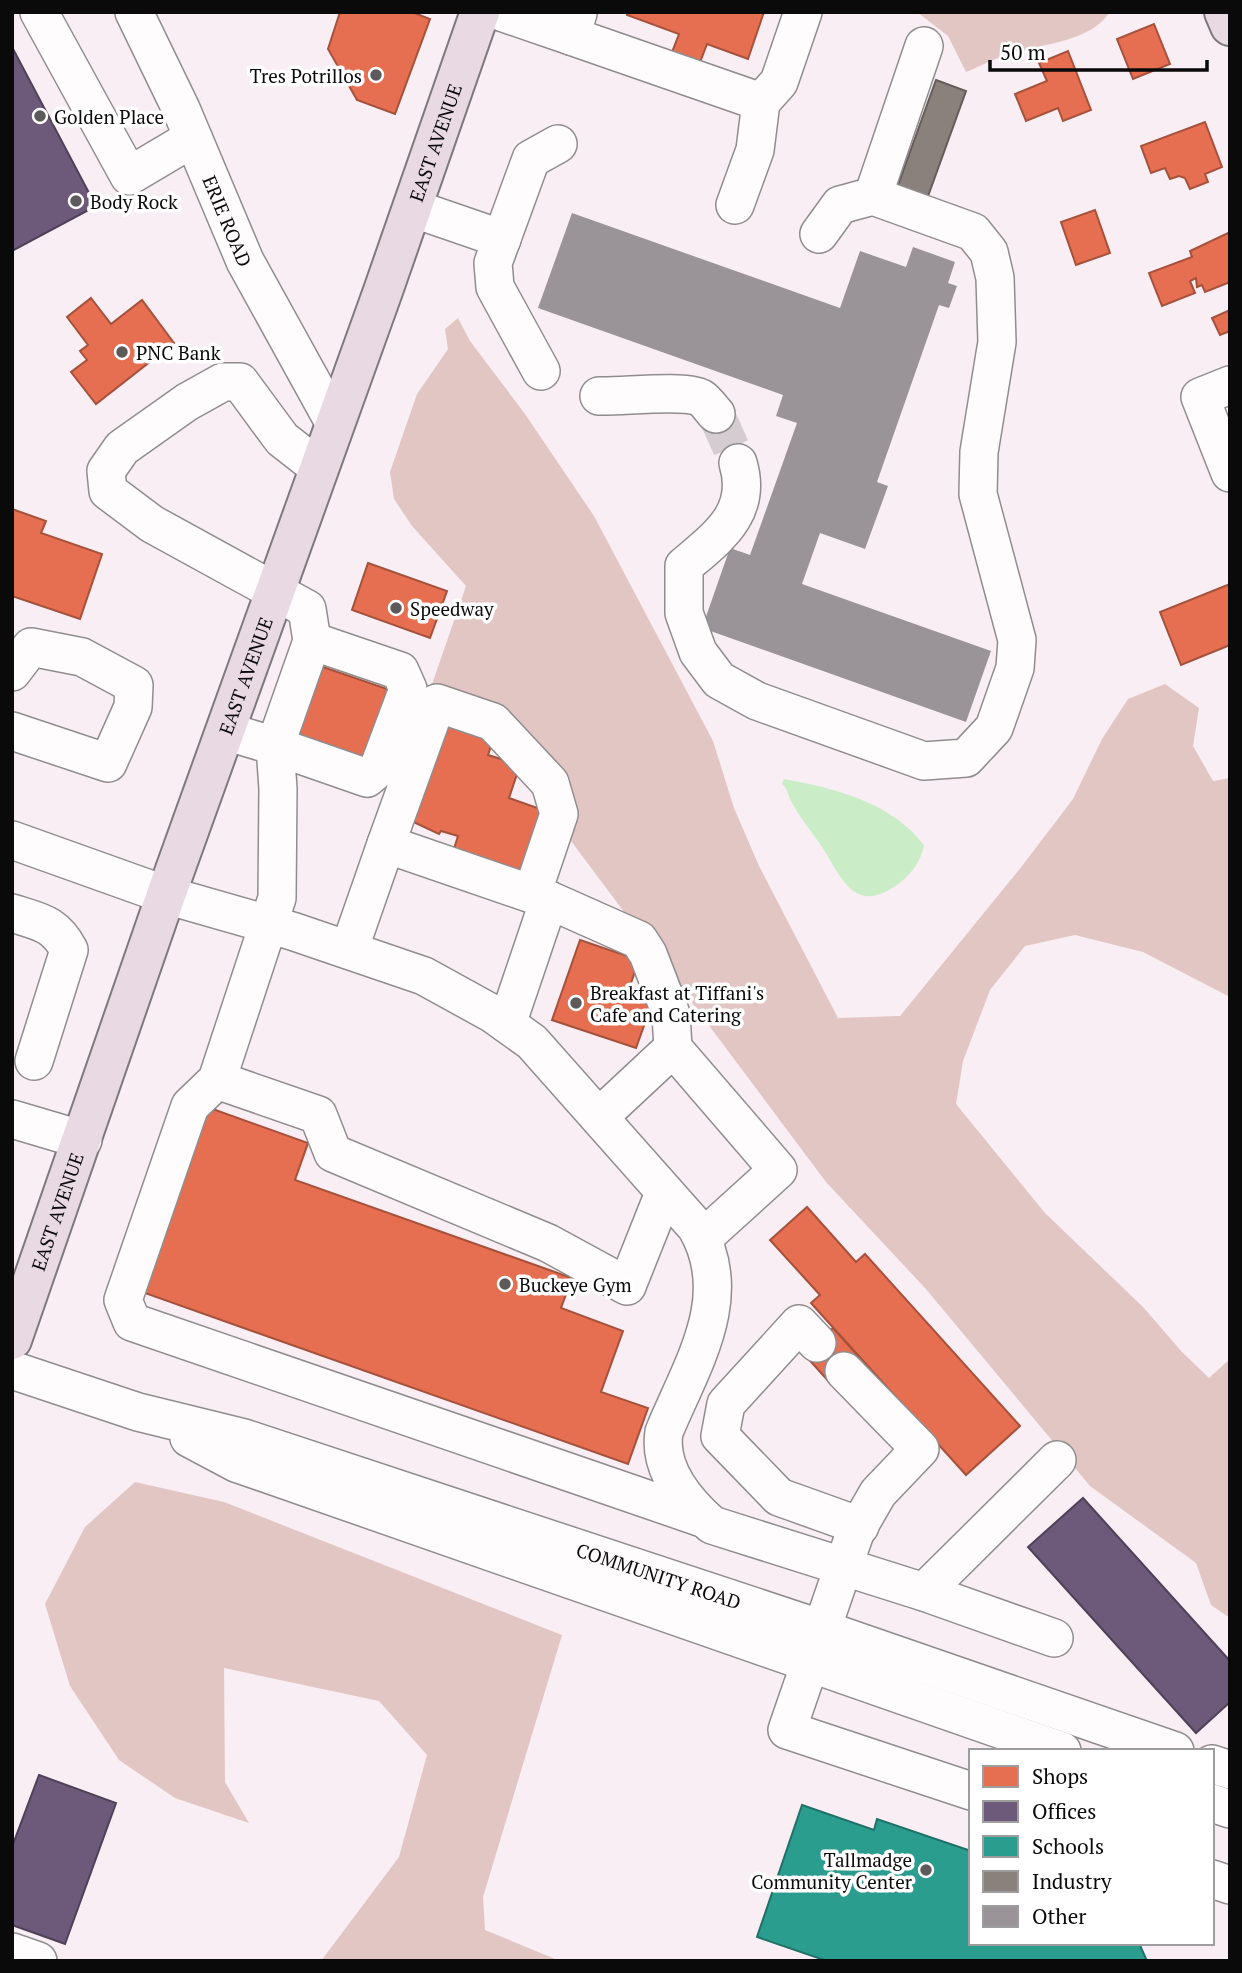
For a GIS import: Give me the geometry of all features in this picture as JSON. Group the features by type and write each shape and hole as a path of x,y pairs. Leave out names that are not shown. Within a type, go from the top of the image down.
{"main road":[{"name":"EAST AVENUE","path":"12,1340 23,1272 83,1140 166,895 480,12"},
{"path":"1224,12 1230,26"}],"street":[{"path":"39,12 129,176 193,138"},
{"name":"ERIE ROAD","path":"134,12 193,138 250,272 335,424"},
{"path":"501,12 575,24 761,102"},
{"path":"735,205 755,150 761,102 779,82 803,12"},
{"path":"873,196 924,46"},
{"path":"541,371 495,287 493,263 531,159 558,144"},
{"path":"738,463 743,479 738,510 723,532 684,566 684,613 698,652 719,680 757,701 924,761 966,758 994,728 1016,668 1017,640 978,494 979,452 997,342 995,278 989,252 973,232 873,196 840,205 819,234"},
{"path":"412,208 502,239"},
{"path":"319,468 282,439 240,383 223,382 187,402 122,448 106,471 108,491 152,524 307,609 312,640 275,746 278,789 278,898 217,1080 190,1106 123,1300 132,1322 705,1519"},
{"path":"1230,385 1200,397 1230,473"},
{"path":"599,396 637,397 672,393 701,398 716,414"},
{"path":"225,731 367,778 378,769 408,689 400,671 312,640"},
{"path":"12,672 32,647 82,657 134,685 133,707 108,763 12,731"},
{"path":"349,950 437,703 493,722 550,783 559,814 507,1024"},
{"path":"12,841 166,895 268,924 424,976 507,1024 532,1042 703,1238 714,1271 714,1298 662,1446 679,1490 712,1525 844,1569 924,1592 1054,1639"},
{"path":"386,844 540,897 639,940 648,954 671,1014 673,1048 778,1170 703,1238"},
{"path":"12,913 50,926 61,933 69,950 34,1061"},
{"path":"600,1117 673,1048"},
{"path":"217,1080 318,1115 333,1153 548,1243 627,1286 664,1193"},
{"path":"12,1119 83,1140"},
{"path":"817,1343 799,1324 726,1404 720,1436 779,1497 860,1526"},
{"name":"COMMUNITY ROAD","path":"12,1370 138,1412 244,1438 822,1629 1169,1749"},
{"path":"844,1371 920,1449 878,1493 860,1526 809,1663 788,1730 969,1790"},
{"name":"COMMUNITY ROAD","path":"138,1412 236,1464 1056,1749"},
{"path":"924,1592 1057,1460"},
{"path":"1063,1749 1074,1716"},
{"path":"12,1952 38,1961"}],"shaded area":[{"path":"917,12 1110,12 1101,23 1076,37 1006,55 966,72 948,36"},
{"path":"458,318 470,341 525,414 594,516 713,741 734,808 759,866 838,1018 900,1016 1073,799 1102,739 1128,699 1165,684 1199,708 1193,746 1213,781 1230,778 1230,997 1143,952 1075,935 1025,946 990,990 963,1061 956,1104 1045,1213 1143,1307 1209,1378 1230,1359 1230,1618 1211,1605 1196,1563 1090,1486 925,1288 826,1182 571,841 559,790 430,690 466,586 412,526 394,499 390,472 417,394 448,349 445,329"},
{"path":"784,779 842,792 895,818 911,830 924,845 917,864 905,879 894,887 880,894 858,894 842,880 799,815 782,784"},
{"path":"135,1482 224,1502 562,1635 483,1897 485,1930 560,1961 321,1961 399,1857 427,1755 379,1701 224,1668 225,1782 249,1823 175,1798 119,1760 70,1686 45,1604 85,1527"}],"building: Shops":[{"name":"Tres Potrillos","path":"340,12 412,12 430,19 395,114 357,100 328,49"},
{"path":"628,12 764,12 748,59 707,44 699,65 671,55 679,34 627,15"},
{"path":"1154,24 1170,64 1133,79 1117,39"},
{"path":"1068,51 1091,110 1063,121 1058,108 1026,121 1015,94 1047,81 1039,63"},
{"path":"1205,122 1222,167 1205,174 1208,182 1190,189 1185,178 1179,176 1170,179 1165,168 1151,173 1141,146"},
{"path":"1095,210 1110,253 1076,265 1061,222"},
{"path":"1230,232 1230,282 1205,292 1202,285 1197,287 1196,278 1190,281 1195,293 1162,306 1149,273 1192,257 1190,251"},
{"path":"91,298 111,324 142,300 174,343 96,404 71,372 87,360 80,351 88,345 67,317"},
{"path":"1230,310 1230,331 1220,335 1212,318"},
{"path":"12,509 46,521 41,533 102,554 80,619 12,596"},
{"path":"368,563 447,591 430,638 352,610"},
{"path":"1230,584 1230,645 1181,665 1160,612"},
{"path":"320,666 396,692 372,761 296,735"},
{"path":"447,723 493,740 488,755 520,765 509,798 546,811 522,879 452,855 458,836 441,831 439,834 407,819"},
{"path":"580,940 639,960 630,986 655,995 636,1048 552,1020"},
{"path":"207,1107 308,1143 295,1180 572,1278 561,1308 623,1331 601,1392 648,1408 628,1464 142,1292"},
{"path":"807,1207 856,1262 865,1254 1020,1426 966,1475 811,1303 820,1295 770,1240"},
{"path":"833,1328 859,1357 831,1384 804,1354"}],"building: Offices":[{"path":"12,47 96,206 14,250 12,246"},
{"path":"1083,1498 1230,1661 1230,1702 1196,1733 1028,1547"},
{"path":"39,1775 116,1803 65,1944 12,1925 12,1847"}],"building: Schools":[{"path":"802,1805 874,1830 877,1819 969,1850 969,1945 1140,1945 1147,1961 827,1961 757,1937"}],"building: Industry":[{"path":"936,80 966,91 927,199 897,188"}],"building: Other":[{"path":"572,213 840,308 860,251 906,267 913,247 955,262 948,283 957,286 949,308 939,305 877,482 888,486 865,549 820,533 802,584 991,651 966,722 702,628 730,548 750,555 797,423 776,416 783,395 538,308"}],"tunnel":[{"path":"716,414 738,463"}],"place":[{"name":"Tres Potrillos","path":"376,75"},
{"name":"Golden Place","path":"40,116"},
{"name":"Body Rock","path":"76,201"},
{"name":"PNC Bank","path":"122,352"},
{"name":"Speedway","path":"396,608"},
{"name":"Breakfast at Tiffani's Cafe and Catering","path":"576,1003"},
{"name":"Buckeye Gym","path":"505,1284"},
{"name":"Tallmadge Community Center","path":"926,1870"}]}
